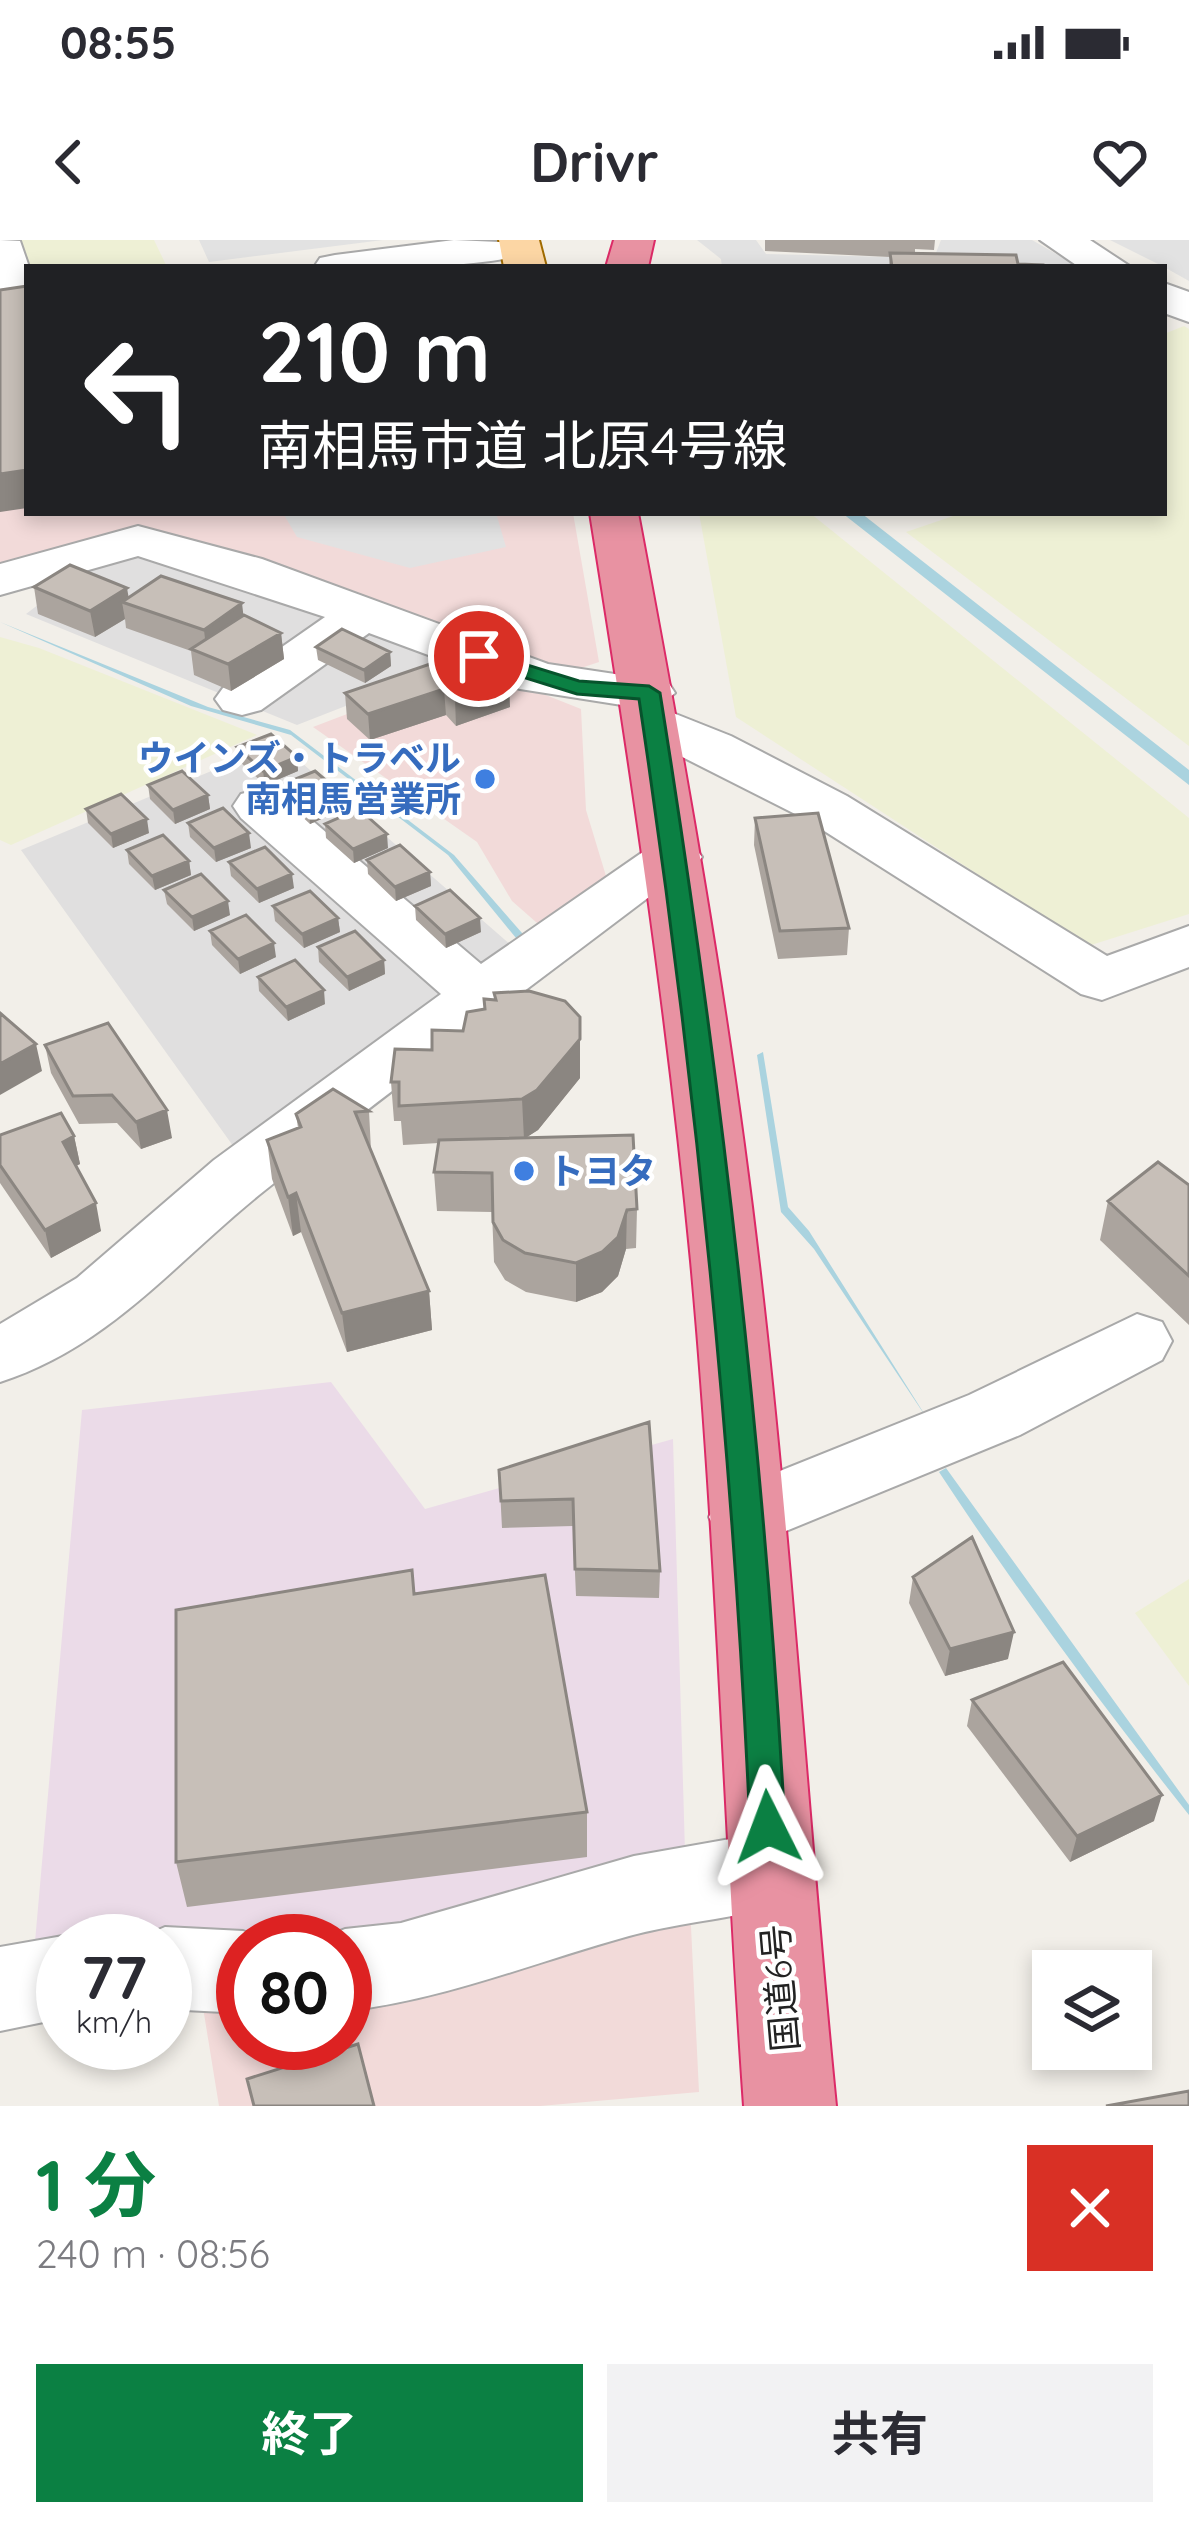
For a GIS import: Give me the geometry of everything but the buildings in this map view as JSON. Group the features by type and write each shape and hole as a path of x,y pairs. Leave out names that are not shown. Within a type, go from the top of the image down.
{"highway":[{"name":"国道6号","path":"615,516 674,857 725,1263 790,2106"}],"street":[{"path":"1060,240 1104,264"},
{"path":"0,241 16,307"},
{"path":"368,264 522,250"},
{"path":"0,580 138,541 365,612 539,678 651,707 917,862 1102,980 1189,945"},
{"path":"242,699 365,612"},
{"path":"261,806 481,996"},
{"path":"0,1354 55,1329 102,1296 237,1177 628,884 674,857"},
{"path":"747,1517 969,1428 1061,1385 1137,1341"},
{"path":"372,1967 400,1964 634,1894 770,1871"},
{"path":"0,1989 36,1982"}],"shaded area":[{"path":"199,240 383,240 209,262"},
{"path":"697,240 756,240 766,254 934,258 941,240 1032,240 1074,264 722,264"},
{"path":"1110,240 1189,240 1189,281 1167,269 1167,264"},
{"path":"24,315 24,516 574,516 599,662 581,668 541,668 150,536 0,572 0,318"},
{"path":"285,516 497,516 506,547 410,568 297,537"},
{"path":"144,549 391,631 448,666 297,725 26,614 98,559"},
{"name":"ウインズ・トラベル 南相馬営業所","path":"473,666 581,709 586,810 606,876 545,930 512,901 477,842 313,727"},
{"path":"279,743 520,953 241,1157 21,850"},
{"path":"331,1382 425,1509 673,1439 685,1852 372,1935 372,1914 216,1914 216,1939 192,1940 192,1914 37,1914 82,1410"},
{"path":"690,1906 699,2092 540,2106 219,2106 200,1989 216,1990 216,2070 372,2070 372,1981"}],"green space":[{"path":"20,240 154,240 166,264 29,264"},
{"path":"1184,326 1189,329 1189,746 906,532 953,516 1167,516 1167,333"},
{"path":"700,516 814,516 1189,818 1189,914 1088,946 736,717"},
{"path":"0,637 39,648 257,735 11,845 0,840"},
{"path":"1189,1579 1189,1686 1135,1613"}],"water":[{"path":"846,516 865,516 1189,770 1189,785"},
{"path":"0,622 208,707 290,730 454,855 529,941 524,944 516,938 448,855 291,735 191,706"},
{"path":"763,1052 788,1207 809,1231 930,1423 814,1249 781,1212 757,1055"},
{"path":"946,1468 1189,1805 1189,1815 998,1560 939,1472"}],"place":[{"name":"ウインズ・トラベル 南相馬営業所","path":"485,779"},
{"name":"トヨタ","path":"524,1171"}],"route":[{"path":"479,656 577,688 649,693 682,907 725,1263 757,1610 768,1827"}]}
